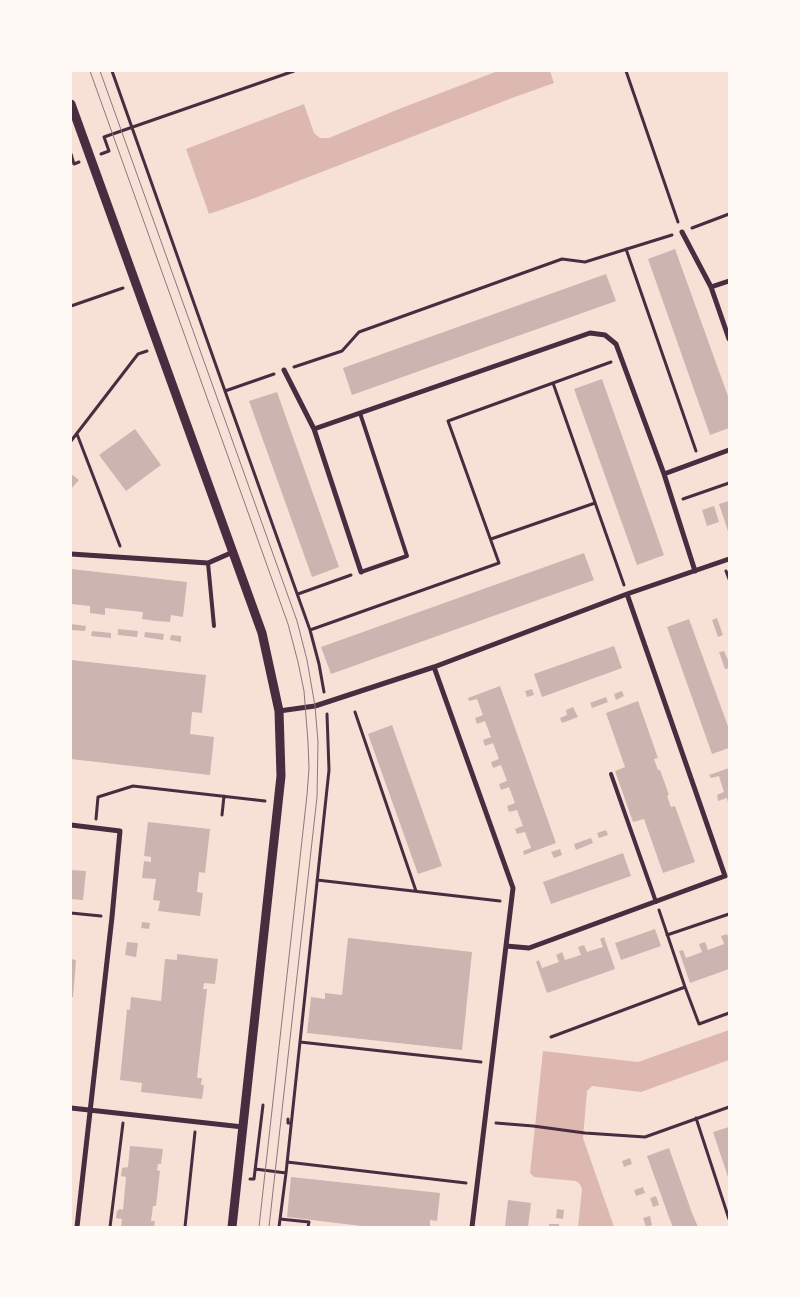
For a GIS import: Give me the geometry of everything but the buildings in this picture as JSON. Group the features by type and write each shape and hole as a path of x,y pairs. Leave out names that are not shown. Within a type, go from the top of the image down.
{"street":[{"path":"71,104 262,633 279,711 281,776 232,1227"},
{"path":"682,232 711,287 729,339"},
{"path":"711,287 729,281"},
{"path":"314,429 590,333 605,335 616,344 664,474 695,571"},
{"path":"284,370 314,429 362,572"},
{"path":"664,474 729,450"},
{"path":"71,554 208,563 233,552"},
{"path":"279,711 315,706 434,667 627,594 729,559"},
{"path":"506,946 529,948 725,876 627,594"},
{"path":"434,667 513,888 472,1227"},
{"path":"71,825 120,831 77,1227"},
{"path":"71,1108 243,1127"}],"lane":[{"path":"360,413 407,556 362,572"},
{"path":"208,563 214,626"},
{"path":"611,774 656,902"}],"path":[{"path":"132,127 294,71"},
{"path":"626,71 682,232"},
{"path":"225,392 342,351 359,332 562,259 586,262 682,232 729,214"},
{"path":"626,249 700,461"},
{"path":"71,306 136,283"},
{"path":"71,441 138,354 158,346"},
{"path":"310,630 499,563 448,421 621,358"},
{"path":"553,383 627,594"},
{"path":"77,434 125,557"},
{"path":"673,503 729,483"},
{"path":"491,540 595,503"},
{"path":"298,594 362,572"},
{"path":"355,712 416,892"},
{"path":"95,828 98,797 133,786 278,802"},
{"path":"222,815 224,796"},
{"path":"317,880 511,902"},
{"path":"656,902 699,1024 729,1013"},
{"path":"71,913 112,917"},
{"path":"667,935 729,914"},
{"path":"551,1037 685,987"},
{"path":"300,1042 491,1063"},
{"path":"237,1177 254,1179 264,1105"},
{"path":"484,1122 585,1133 645,1137 729,1108"},
{"path":"110,1227 124,1113"},
{"path":"288,1118 288,1123 291,1123"},
{"path":"696,1118 729,1219"},
{"path":"185,1227 196,1122"},
{"path":"287,1162 477,1184"},
{"path":"255,1169 286,1173"},
{"path":"280,1219 309,1222 310,1227"}],"shaded area":[{"path":"498,71 550,71 554,83 209,214 186,149 304,104 314,133 320,138 329,138"},
{"path":"729,1030 729,1060 641,1092 592,1086 587,1091 583,1138 614,1227 578,1227 582,1189 580,1184 576,1181 534,1177 530,1173 543,1051 638,1062"}],"tram line":[{"path":"90,71 288,624 304,691 309,768 307,795 259,1227"},
{"path":"100,71 297,621 307,660 315,706 318,742 317,797 269,1227"}]}
